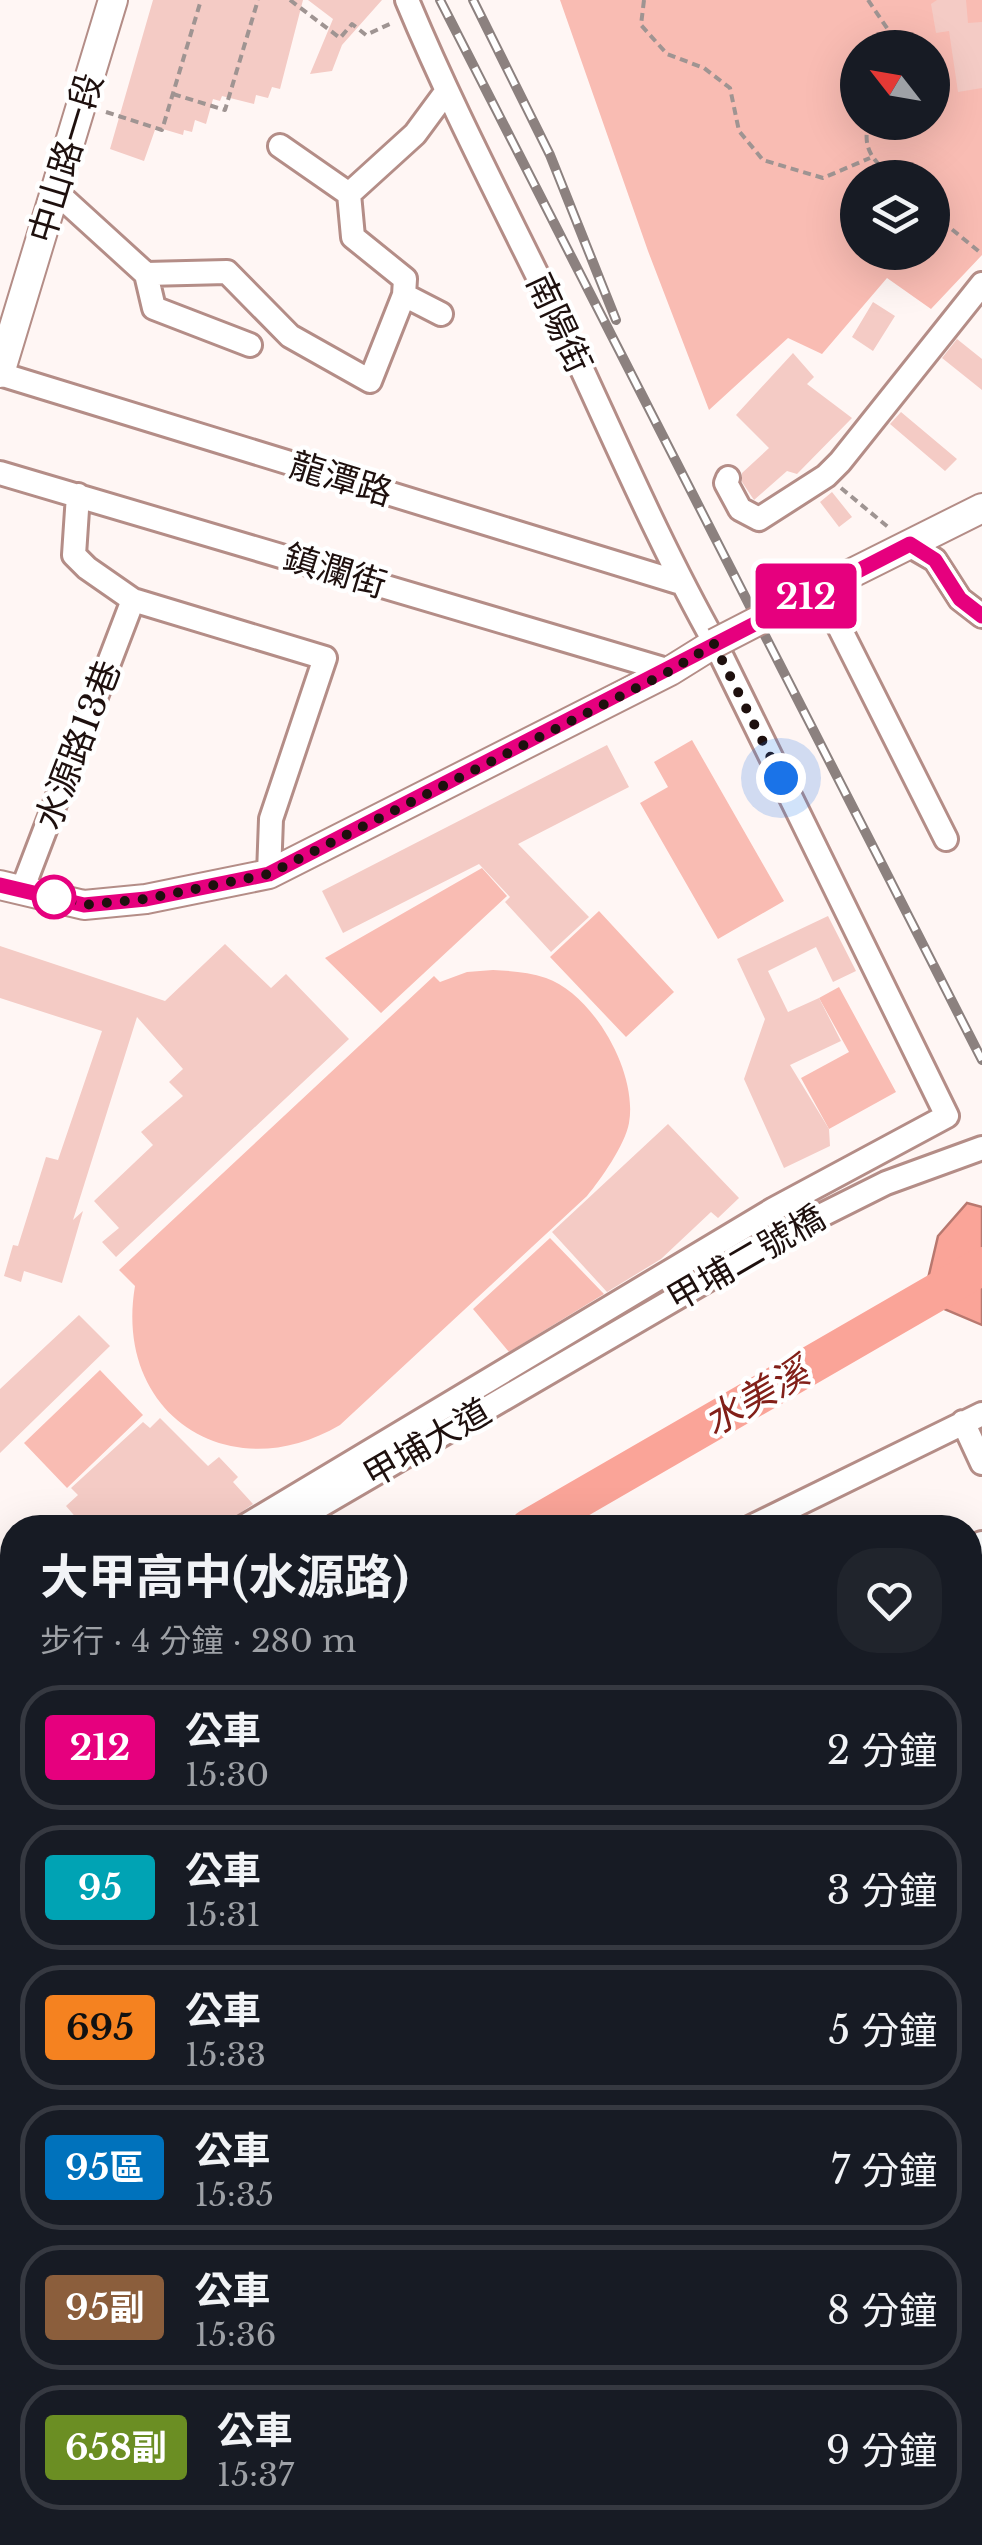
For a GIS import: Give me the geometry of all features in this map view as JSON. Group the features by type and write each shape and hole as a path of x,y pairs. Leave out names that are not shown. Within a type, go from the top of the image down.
{"main road":[{"name":"中山路一段","path":"0,373 113,0"},
{"path":"11,887 84,905 146,899 269,874 982,508"}],"street":[{"name":"南陽街","path":"264,1515 774,1208 947,1116 681,584 547,295 446,92 410,7"},
{"path":"349,194 415,134 446,92"},
{"path":"146,274 227,272 290,336 370,381 404,294 405,279 353,237 349,194 280,146"},
{"path":"56,192 146,274 154,308 250,345"},
{"path":"728,478 726,483 740,509 760,519 826,476 982,284"},
{"path":"404,294 441,314"},
{"name":"龍潭路","path":"0,373 681,584"},
{"name":"鎮瀾街","path":"0,473 670,671"},
{"path":"78,496 74,555 133,600 325,658 271,819 269,874"},
{"path":"910,544 935,560 960,599 982,616"},
{"path":"811,594 946,838"},
{"name":"水源路13巷","path":"11,887 133,600"},
{"name":"甲埔二號橋","path":"520,1388 842,1203 982,1148"},
{"name":"甲埔大道","path":"304,1515 520,1388"},
{"path":"775,1515 973,1418 982,1463"}],"path":[{"path":"82,105 162,130 201,0"},
{"path":"173,94 225,110 258,0"},
{"path":"290,0 340,38 352,24 366,35 410,7"},
{"path":"644,0 641,25 667,54 704,68 730,88 740,132 763,160 824,178 870,158 867,140"},
{"path":"868,0 890,30"},
{"path":"950,228 982,254"},
{"path":"826,476 910,544"}],"shaded area":[{"path":"560,0 982,0 982,255 931,309 887,278 822,354 788,338 709,410 648,251"},
{"path":"692,740 784,901 718,939 640,803 668,787 654,762"},
{"path":"482,868 507,896 381,1013 325,958"},
{"path":"599,911 674,992 626,1037 550,957"},
{"path":"467,972 533,974 564,987 596,1018 609,1038 627,1082 630,1103 627,1132 605,1171 587,1196 340,1425 299,1443 258,1449 221,1444 188,1428 161,1404 142,1371 133,1332 135,1286 119,1270 434,976 440,982"},
{"path":"839,987 896,1092 829,1129 801,1078 849,1052 819,998"},
{"path":"967,1203 982,1207 982,1325 923,1300 938,1236"},
{"path":"550,1238 604,1294 509,1352 473,1309"},
{"path":"100,1370 143,1415 67,1488 24,1443"}],"building":[{"path":"153,0 303,0 280,89 272,87 268,98 256,95 254,104 222,96 220,101 213,99 206,124 195,120 192,132 184,130 183,135 156,127 144,161 110,149"},
{"path":"308,0 382,0 342,45 332,71 310,74 333,19"},
{"path":"937,0 966,0 968,23 982,22 982,88 958,92 950,30 935,30 931,4"},
{"path":"873,302 895,316 873,351 852,337"},
{"path":"957,339 982,359 982,390 942,358"},
{"path":"793,353 814,377 807,384 852,418 797,474 787,471 754,500 742,482 742,473 769,448 736,415"},
{"path":"901,412 957,459 945,471 890,424"},
{"path":"832,492 852,517 839,527 820,502"},
{"path":"607,745 629,787 518,844 589,917 551,952 505,902 510,897 479,864 343,933 322,891"},
{"path":"828,916 856,971 833,982 816,947 768,971 788,1012 819,998 841,1041 790,1065 829,1129 830,1146 784,1168 744,1079 765,1019 737,959"},
{"path":"225,944 271,988 286,974 349,1039 116,1257 102,1242 119,1228 94,1201 153,1145 141,1132 183,1096 169,1082 183,1069 137,1017 73,1220 83,1211 62,1283 24,1271 21,1282 4,1276 13,1245 18,1246 46,1157 58,1160 102,1031 0,998 0,946 165,1001"},
{"path":"668,1124 739,1198 718,1218 711,1212 661,1259 607,1292 552,1232"},
{"path":"79,1315 110,1346 0,1453 0,1389"},
{"path":"160,1418 208,1466 219,1457 238,1477 233,1482 253,1504 237,1515 74,1515 66,1506 78,1495 71,1488 143,1422 150,1428"}],"waterway":[{"name":"水美溪","path":"551,1515 982,1266"}],"railway":[{"path":"440,0 982,1060"},
{"path":"473,0 550,155 616,320"}],"bus line":[{"name":"212","path":"0,885 84,905 146,899 269,874 670,671 714,644 910,544 935,560 960,599 982,616"}],"route":[{"path":"54,897 84,905 146,899 269,874 670,671 714,644 781,778"}]}
